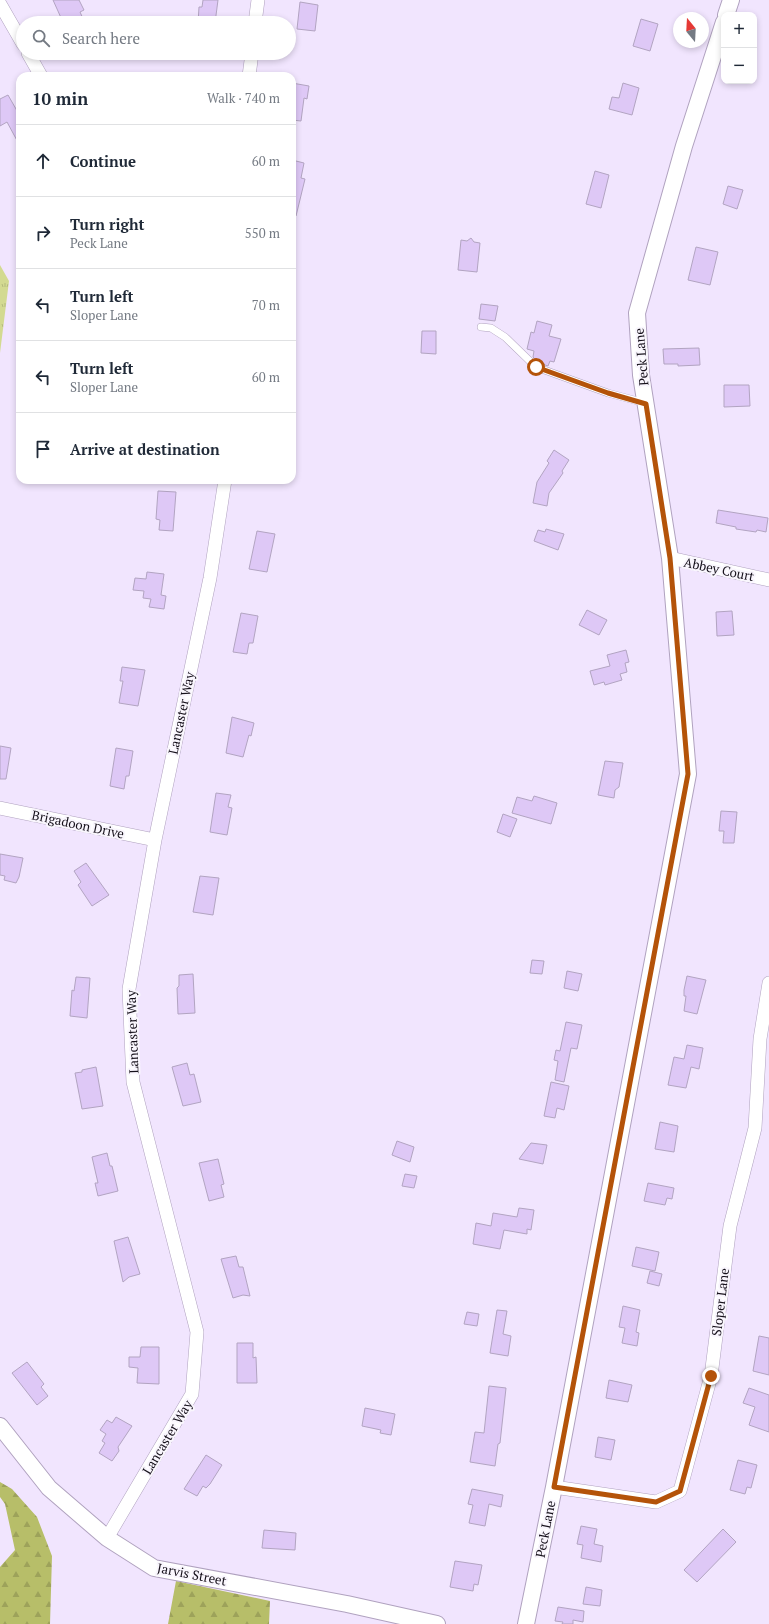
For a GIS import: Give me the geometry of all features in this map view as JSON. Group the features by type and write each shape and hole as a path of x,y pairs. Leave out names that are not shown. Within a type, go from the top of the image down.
{"street":[{"path":"256,16 258,0"},
{"path":"727,12 731,0"},
{"path":"0,4 16,32"},
{"name":"Peck Lane","path":"526,1624 554,1487 688,774 670,558 641,375 637,314 684,146 721,31"},
{"path":"32,60 40,72"},
{"path":"250,72 251,60"},
{"name":"Lancaster Way","path":"107,1538 192,1394 197,1332 133,1082 129,989 155,840 210,578 224,484"},
{"name":"Abbey Court","path":"670,558 769,580"},
{"name":"Brigadoon Drive","path":"0,808 155,840"},
{"name":"Sloper Lane","path":"554,1487 656,1502 680,1491 711,1376 730,1226 755,1128 760,1039 769,983"},
{"name":"Jarvis Street","path":"0,1426 49,1488 107,1538 154,1568 347,1604 437,1624"}],"lane":[{"path":"481,327 491,328 505,337 536,367 608,393 646,404"}],"green space":[{"path":"0,265 9,281 0,353"},
{"path":"0,1482 12,1489 37,1517 52,1556 50,1624 0,1624 0,1567 15,1550 5,1504 0,1497"},
{"path":"176,1581 270,1601 269,1624 168,1624"}],"building":[{"path":"53,0 79,0 84,10 80,12 82,16 60,16"},
{"path":"203,0 218,0 216,16 198,16 199,7 202,7"},
{"path":"300,2 318,5 315,31 297,29"},
{"path":"641,19 658,24 650,51 633,46"},
{"path":"623,83 639,88 632,115 609,109 612,97 619,98"},
{"path":"296,84 309,86 307,99 304,98 301,121 296,120"},
{"path":"8,95 16,109 16,139 7,122 0,126 0,99"},
{"path":"296,161 304,163 301,178 305,179 296,216"},
{"path":"595,171 609,175 601,208 586,204"},
{"path":"728,186 743,190 737,209 723,204"},
{"path":"471,238 474,242 480,243 477,272 458,270 461,240 467,241"},
{"path":"696,247 718,252 710,285 688,280"},
{"path":"481,304 498,306 495,321 479,319"},
{"path":"537,321 552,325 549,336 561,339 554,362 550,361 548,366 539,363 533,357 534,351 527,349 531,332 534,333"},
{"path":"422,331 436,331 436,354 421,353"},
{"path":"699,348 700,365 678,366 678,364 664,364 663,349"},
{"path":"724,385 749,385 750,406 724,407"},
{"path":"554,450 569,460 562,471 563,473 549,493 547,506 533,503 537,482 549,463 547,461"},
{"path":"158,491 176,492 173,531 159,530 160,520 156,519"},
{"path":"718,510 768,518 766,532 736,529 736,527 716,523"},
{"path":"546,529 564,534 558,550 534,541 538,530 545,532"},
{"path":"257,531 275,534 267,572 249,569"},
{"path":"147,572 164,574 161,595 166,596 164,609 149,607 151,599 143,598 144,591 133,590 135,578 146,579"},
{"path":"587,610 607,620 599,635 579,625"},
{"path":"732,611 734,635 717,636 716,612"},
{"path":"241,613 258,616 253,643 249,643 247,654 233,652"},
{"path":"626,650 629,662 625,663 627,672 620,674 622,680 605,685 604,682 594,685 590,671 610,666 607,655"},
{"path":"122,667 145,670 138,706 119,703 123,681 120,681"},
{"path":"232,717 254,723 243,757 226,753"},
{"path":"0,746 11,748 6,779 0,779"},
{"path":"116,748 133,751 129,776 126,776 124,789 110,786"},
{"path":"605,761 623,763 619,787 615,790 614,798 598,795"},
{"path":"216,793 231,795 228,807 232,808 227,835 210,832"},
{"path":"534,796 557,803 551,824 512,813 517,797 532,801"},
{"path":"721,811 737,812 734,843 723,843 724,831 719,831"},
{"path":"503,814 517,819 510,837 497,832"},
{"path":"0,854 23,858 19,877 16,883 4,880 5,876 0,875"},
{"path":"86,863 109,895 92,906 78,885 81,882 74,871"},
{"path":"200,876 219,878 213,915 193,912"},
{"path":"532,960 544,961 542,974 530,973"},
{"path":"567,971 582,974 578,991 564,988"},
{"path":"193,974 195,1013 178,1014 177,988 179,986 179,975"},
{"path":"687,976 706,980 697,1014 684,1011 686,996 684,996 684,990"},
{"path":"76,977 90,978 87,1018 70,1016 72,990 74,991"},
{"path":"566,1022 582,1025 577,1049 571,1048 564,1082 555,1080 558,1061 554,1060 556,1050 560,1051"},
{"path":"687,1045 703,1048 699,1069 691,1067 686,1088 668,1085 674,1057 684,1059"},
{"path":"187,1063 190,1075 194,1074 201,1102 183,1106 172,1067"},
{"path":"96,1067 103,1106 82,1109 75,1073"},
{"path":"551,1082 569,1086 564,1110 557,1108 555,1118 544,1116"},
{"path":"660,1122 678,1126 674,1152 655,1149"},
{"path":"397,1141 414,1147 410,1162 392,1155"},
{"path":"531,1143 547,1145 543,1164 519,1159"},
{"path":"107,1153 118,1191 98,1196 95,1183 98,1183 92,1157"},
{"path":"218,1159 224,1184 221,1185 224,1197 209,1201 199,1163"},
{"path":"405,1174 417,1176 414,1188 402,1186"},
{"path":"648,1183 674,1188 672,1199 667,1198 665,1205 644,1201"},
{"path":"519,1208 534,1210 531,1230 527,1229 527,1234 504,1230 500,1249 473,1244 476,1223 491,1226 493,1213 517,1217"},
{"path":"128,1237 140,1274 129,1277 123,1282 114,1241"},
{"path":"636,1247 659,1252 655,1271 632,1266"},
{"path":"236,1256 239,1267 243,1267 250,1296 243,1295 233,1298 221,1259"},
{"path":"650,1271 662,1274 659,1286 647,1283"},
{"path":"623,1306 640,1310 636,1332 639,1333 637,1346 622,1343 625,1328 619,1327"},
{"path":"497,1310 507,1311 503,1334 511,1336 508,1356 490,1353"},
{"path":"467,1312 479,1314 477,1326 464,1324"},
{"path":"759,1336 769,1338 769,1375 753,1371"},
{"path":"237,1343 253,1343 253,1358 256,1357 257,1383 237,1383"},
{"path":"141,1347 159,1347 159,1384 137,1383 138,1368 129,1367 129,1357 140,1357"},
{"path":"27,1362 44,1384 41,1387 48,1396 37,1405 12,1373"},
{"path":"609,1380 632,1385 628,1402 606,1398"},
{"path":"489,1386 506,1388 500,1443 498,1444 495,1466 470,1462 475,1432 484,1433"},
{"path":"749,1388 769,1395 769,1432 749,1425 755,1407 743,1403"},
{"path":"365,1408 395,1414 391,1435 380,1433 381,1430 362,1426"},
{"path":"116,1417 132,1426 118,1447 119,1451 112,1461 99,1453 105,1443 102,1441 106,1434 100,1430 107,1420 112,1423"},
{"path":"598,1437 615,1440 611,1460 595,1457"},
{"path":"206,1455 222,1465 210,1484 206,1488 203,1486 197,1496 184,1489"},
{"path":"738,1460 757,1465 751,1488 747,1487 745,1494 730,1490"},
{"path":"472,1489 503,1495 501,1507 489,1504 485,1526 469,1523 473,1505 468,1504"},
{"path":"581,1526 597,1529 594,1544 603,1546 601,1562 581,1558 583,1545 577,1544"},
{"path":"723,1529 736,1542 697,1582 684,1570"},
{"path":"264,1530 296,1533 295,1550 262,1548"},
{"path":"455,1561 482,1565 478,1585 474,1584 473,1591 450,1587"},
{"path":"586,1587 602,1590 600,1606 583,1604"},
{"path":"558,1607 584,1611 583,1622 573,1620 573,1624 562,1624 563,1622 555,1621"}],"route":[{"path":"536,367 608,393 646,404 670,558 688,774 554,1487 656,1502 680,1491 711,1376"}]}
